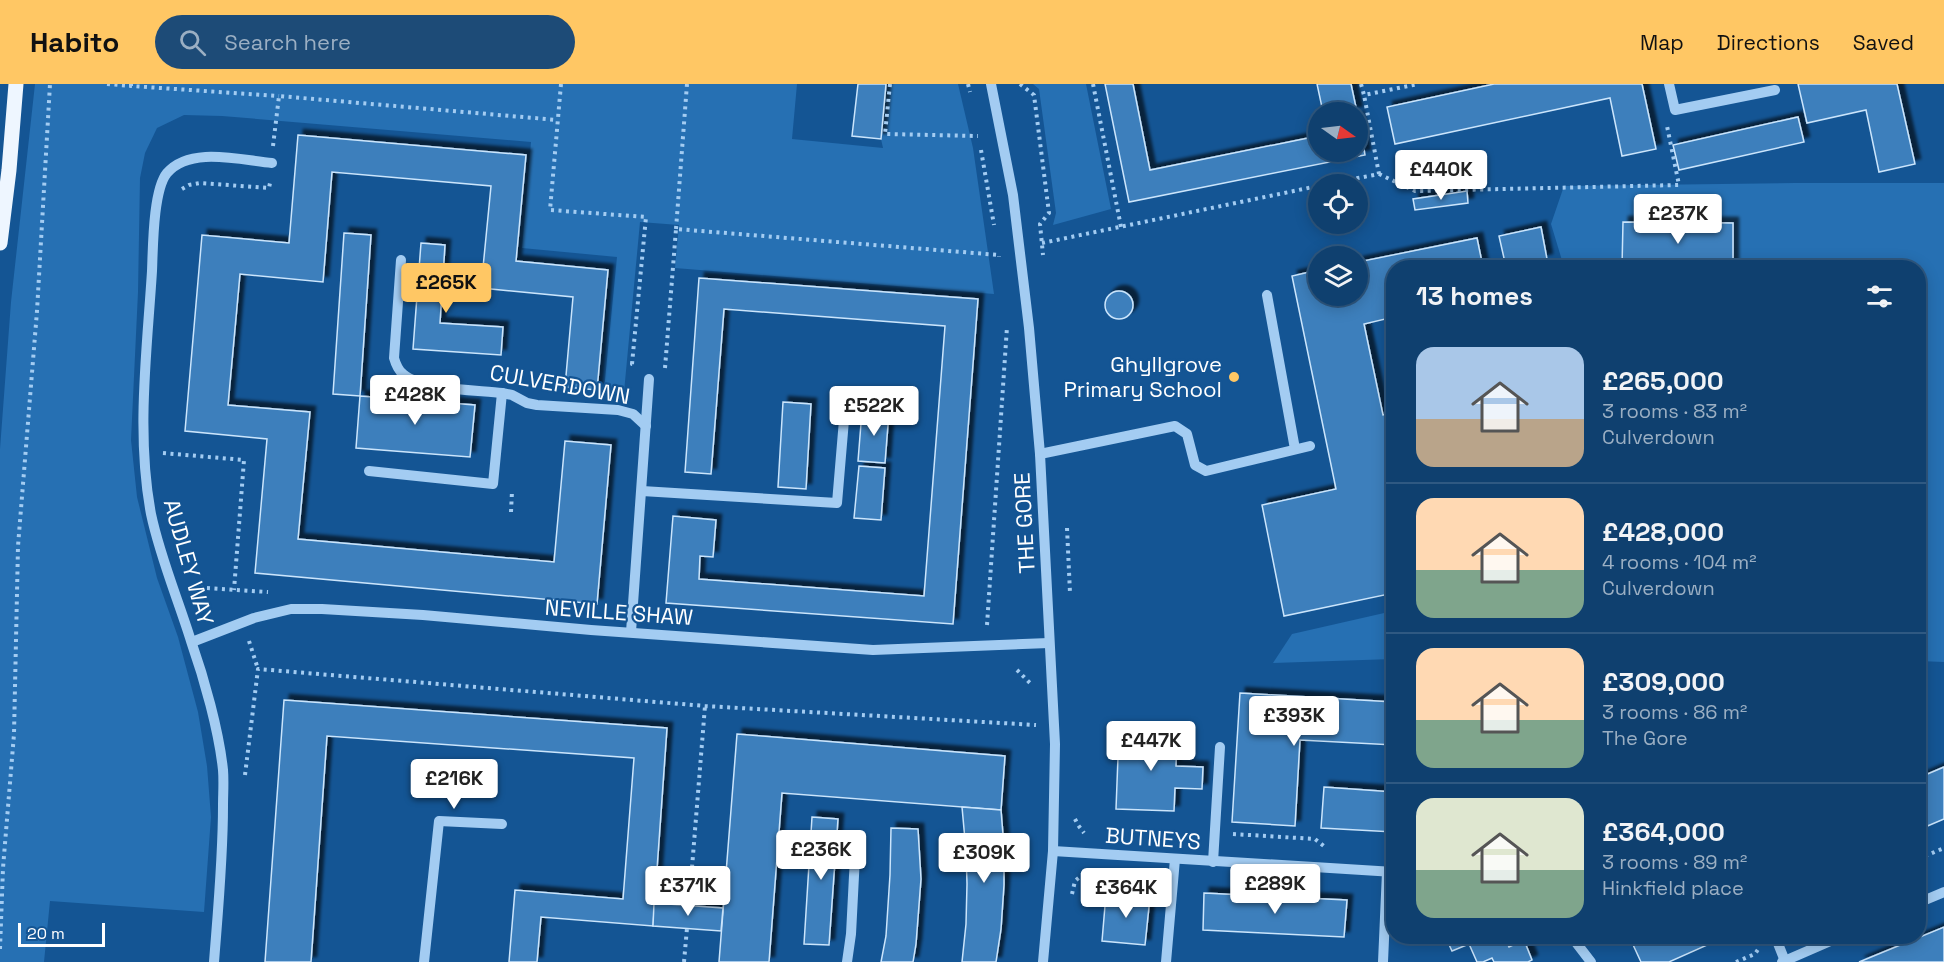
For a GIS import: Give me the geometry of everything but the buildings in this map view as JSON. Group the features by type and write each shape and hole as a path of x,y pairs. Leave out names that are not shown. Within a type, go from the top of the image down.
{"main road":[{"path":"0,243 16,84"}],"street":[{"name":"THE GORE","path":"991,84 1013,195 1029,328 1040,454 1055,744 1053,850 1043,962"},
{"path":"1669,84 1675,110 1775,90"},
{"name":"AUDLEY WAY","path":"214,962 223,826 223,770 214,724 192,642 164,562 154,523 146,464 144,386 154,228 159,189 165,174 177,163 192,157 206,157 272,163"},
{"name":"CULVERDOWN","path":"401,260 394,358 396,367 404,375 422,384 502,393 537,405 618,410 633,414 646,426"},
{"path":"1268,295 1295,449"},
{"name":"CULVERDOWN","path":"631,633 649,379"},
{"path":"369,471 493,484 502,393"},
{"path":"642,491 837,503 844,420"},
{"path":"1040,454 1175,426 1187,434 1195,465 1206,471 1310,446"},
{"name":"NEVILLE SHAW","path":"192,642 254,618 291,609 322,609 882,650 1049,643"},
{"path":"1213,862 1220,747"},
{"path":"424,962 439,821 502,824"},
{"path":"847,962 851,934 856,837"},
{"name":"BUTNEYS","path":"1053,850 1386,872"},
{"path":"1166,962 1175,859"},
{"path":"1926,900 1944,892"},
{"path":"1383,962 1386,923"},
{"path":"1577,944 1591,962"},
{"path":"1778,944 1783,961 1823,944"}],"path":[{"path":"0,949 3,868 14,734 18,546 37,311 50,84"},
{"path":"107,84 557,120"},
{"path":"561,84 550,210 646,217 632,364 643,364"},
{"path":"665,375 687,84"},
{"path":"890,84 885,134 979,137 976,126"},
{"path":"968,84 970,94"},
{"path":"1020,84 1034,95 1049,213 1040,224 1044,266"},
{"path":"1093,84 1121,227"},
{"path":"1361,84 1379,174"},
{"path":"1364,95 1418,84"},
{"path":"178,192 189,185 200,183 269,188 279,96"},
{"path":"1368,176 1379,174 1415,191 1679,184 1665,117"},
{"path":"981,148 996,234"},
{"path":"1042,243 1308,188"},
{"path":"676,229 999,255"},
{"path":"997,244 1000,267"},
{"path":"987,635 1007,323 1011,369"},
{"path":"654,365 666,366"},
{"path":"160,462 159,452 244,460 234,590"},
{"path":"511,512 513,489"},
{"path":"1066,519 1070,600"},
{"path":"190,587 269,592"},
{"path":"244,784 258,669 246,635"},
{"path":"258,669 705,706 1037,725"},
{"path":"689,905 705,706"},
{"path":"1075,817 1085,833"},
{"path":"1228,834 1315,840 1329,850"},
{"path":"1926,855 1944,848"},
{"path":"1071,900 1075,881 1089,870"},
{"path":"684,962 687,928"},
{"path":"1737,962 1755,954 1760,944"}],"shaded area":[{"path":"35,84 797,84 792,139 883,148 881,139 886,84 958,84 973,148 994,294 675,268 679,225 640,222 624,392 604,390 617,257 522,248 531,142 222,116 184,115 157,128 145,153 140,178 138,292 131,440 137,497 157,578 178,637 198,712 207,766 211,817 204,912 50,901 44,962 0,962 0,449 11,302"},
{"path":"1033,84 1086,84 1111,209 1053,225 1056,213 1039,89"},
{"path":"1944,183 1944,662 1926,661 1926,260 1562,260 1551,224 1564,186"},
{"path":"1386,613 1386,659 1273,663 1292,634"}],"place":[{"name":"Ghyllgrove Primary School","path":"1234,377"}]}
